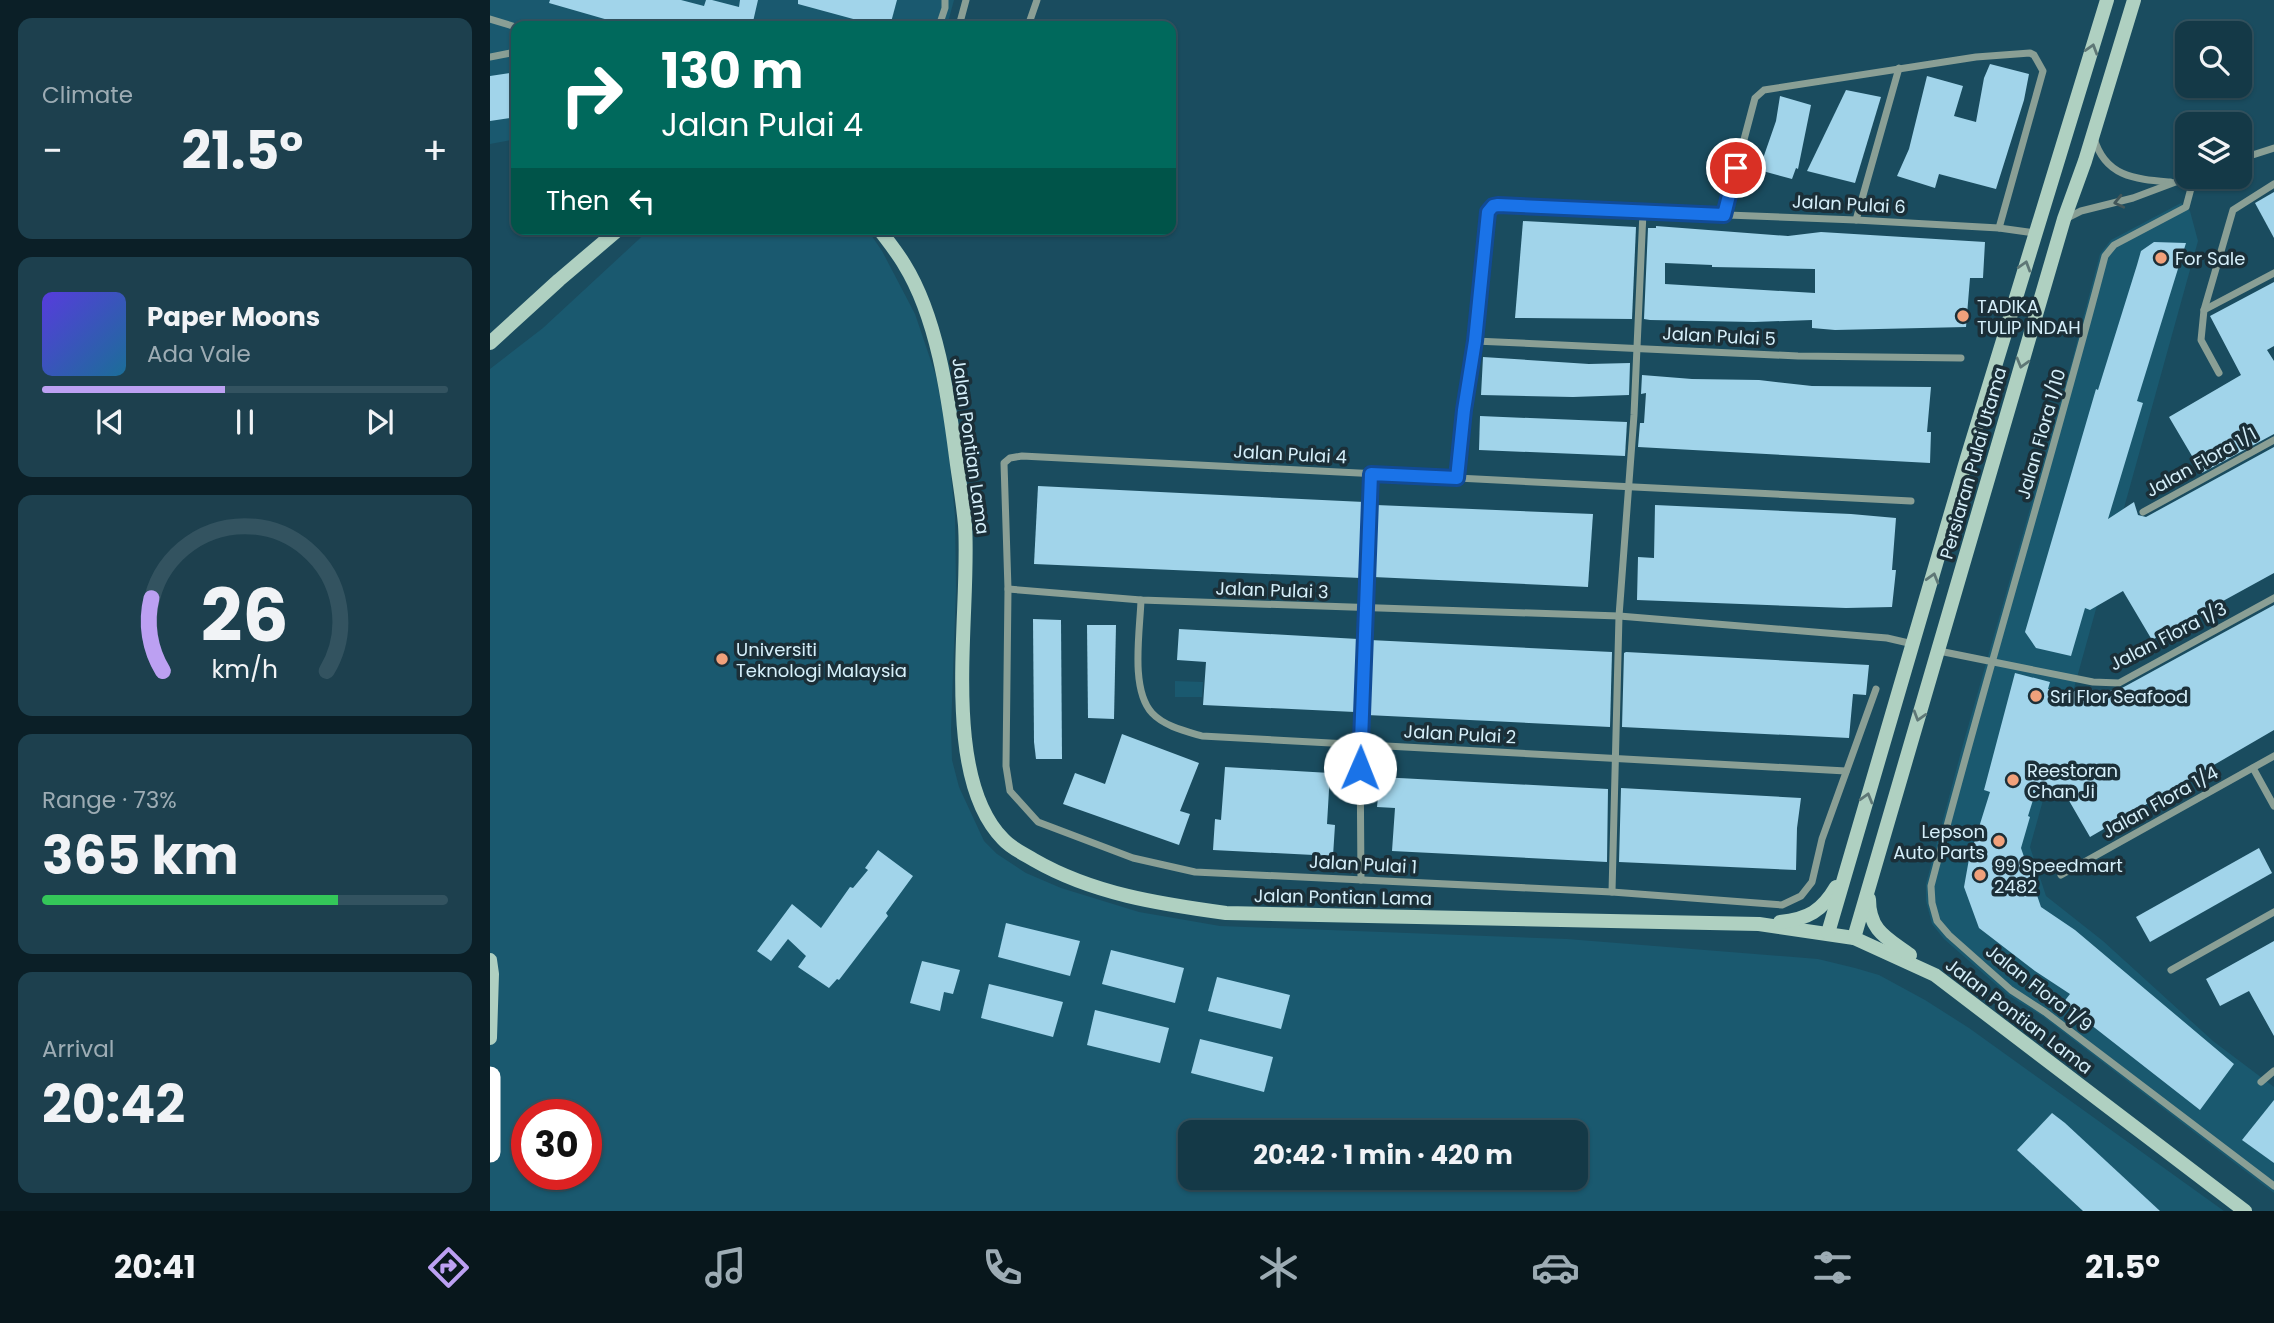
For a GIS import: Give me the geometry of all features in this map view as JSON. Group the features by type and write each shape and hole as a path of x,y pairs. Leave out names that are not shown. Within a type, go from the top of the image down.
{"highway":[{"path":"490,1077 490,1152"}],"main road":[{"name":"Persiaran Pulai Utama","path":"1828,933 2035,233 2107,0"},
{"name":"Persiaran Pulai Utama","path":"1854,938 2064,219 2134,0"},
{"path":"490,343 612,235"},
{"name":"Jalan Pontian Lama","path":"883,235 905,265 922,303 938,351 946,390 965,526 963,705 966,757 978,798 987,818 1003,840 1050,869 1093,886 1169,906 1227,913 1759,925 1854,938 1935,975 2243,1210"},
{"path":"490,332 515,320"},
{"path":"1913,644 1939,651"},
{"path":"1759,925 1793,920 1819,910 1828,902 1849,864"},
{"path":"1870,880 1870,915 1877,930 1935,975"},
{"path":"490,960 490,1038"}],"street":[{"path":"941,21 945,0"},
{"path":"960,21 966,0"},
{"path":"1030,21 1037,0"},
{"path":"490,19 511,25"},
{"path":"490,57 511,53"},
{"path":"1724,215 1757,93 1899,68 1976,57 2030,53 2043,71 1999,228"},
{"path":"1856,220 1899,68"},
{"path":"2093,134 2101,157 2114,170 2148,180 2173,182"},
{"path":"2252,155 2274,148"},
{"path":"2064,219 2081,211 2133,198 2173,182"},
{"path":"2219,373 2201,340 2204,310 2233,210 2274,184"},
{"name":"Jalan Flora 1/10","path":"1993,662 2105,256 2114,245 2186,207 2189,189"},
{"name":"Jalan Pulai 6","path":"1475,341 1485,222 1493,206 1856,220 1999,228 2035,233"},
{"path":"1612,892 1619,616 1629,486 1643,212"},
{"path":"2204,310 2274,273"},
{"path":"1457,478 1475,341"},
{"name":"Jalan Pulai 5","path":"1475,341 1798,356 1961,358"},
{"name":"Jalan Flora 1/1","path":"2143,512 2274,440"},
{"name":"Jalan Pulai 4","path":"1008,589 1004,464 1010,458 1022,456 1911,500"},
{"path":"1361,880 1360,744 1371,474"},
{"name":"Jalan Pulai 3","path":"1008,589 1141,600 1619,616 1887,638 1913,644"},
{"name":"Jalan Pulai 1","path":"1008,589 1006,766 1010,791 1038,822 1133,858 1195,872 1612,892 1782,905 1804,894 1812,882 1822,839 1876,688"},
{"name":"Jalan Flora 1/3","path":"1939,651 2093,682 2119,683 2274,598"},
{"name":"Jalan Pulai 2","path":"1141,600 1140,690 1152,713 1173,727 1202,736 1846,771"},
{"name":"Jalan Flora 1/9","path":"1993,662 1931,886 1937,921 1948,935 2011,990 2045,1012 2274,1185"},
{"name":"Jalan Flora 1/4","path":"2060,875 2274,756"},
{"path":"2253,768 2274,806"},
{"path":"2171,970 2274,912"},
{"path":"2260,1082 2274,1070"}],"shaded area":[{"path":"490,0 954,0 948,21 511,21 511,140 490,144"},
{"path":"2181,203 2190,211 2198,241 2030,847 2046,896 2103,941 2213,1041 2274,1087 2274,1193 2042,1016 2008,995 1944,939 1932,924 1926,901 1926,884 1962,748 2100,254 2111,240"},
{"name":"Universiti Teknologi Malaysia","path":"644,235 871,235 915,314 936,376 947,436 955,516 952,760 959,787 984,841 997,854 1026,873 1061,888 1139,912 1220,926 1567,939 1818,959 1855,968 1879,975 1969,1028 2224,1211 490,1211 490,369 543,328"},
{"path":"1175,681 1203,682 1202,697 1175,697"}],"building":[{"path":"550,0 681,0 704,6 706,0 712,0 739,7 740,0 758,0 753,21 612,21 549,3"},
{"path":"798,0 897,0 891,21 861,21 798,4"},
{"path":"1990,64 2029,74 2024,100 1996,189 1939,174 1935,188 1897,176 1909,149 1927,76 1963,86 1954,116 1976,122 1984,78"},
{"path":"511,73 511,118 490,121 490,76"},
{"path":"1846,90 1881,97 1855,183 1807,171"},
{"path":"1780,96 1811,105 1798,169 1796,168 1792,179 1759,170 1776,121"},
{"path":"2274,192 2274,238 2255,203"},
{"path":"1523,221 1636,227 1632,319 1515,318"},
{"path":"1648,228 1788,236 1821,232 1985,242 1983,278 1970,278 1966,327 1835,330 1812,328 1812,320 1650,320 1644,319","holes":["1665,263 1815,269 1815,293 1665,284"]},
{"path":"2154,242 2186,243 2137,401 2143,403 2108,519 2134,502 2138,515 2146,517 2274,447 2274,573 2152,640 2123,591 2090,610 2085,608 2071,656 2036,648 2025,632 2096,389 2098,390 2141,251"},
{"path":"2274,282 2274,346 2267,350 2274,361 2274,434 2202,473 2169,417 2241,375 2210,316"},
{"path":"1483,357 1589,364 1630,363 1629,395 1481,395"},
{"path":"1642,375 1759,380 1812,386 1931,387 1927,432 1931,432 1930,463 1638,447 1640,423 1644,423 1646,393 1641,394"},
{"path":"1480,416 1627,422 1625,456 1479,450"},
{"path":"1038,486 1364,502 1361,578 1034,564"},
{"path":"1376,505 1593,514 1588,587 1373,577"},
{"path":"1655,505 1896,518 1892,570 1896,570 1892,607 1846,608 1637,600 1638,557 1654,558"},
{"path":"2274,605 2274,730 2090,837 2060,785 2033,800 2021,848 2041,907 2075,930 2234,1064 2200,1110 2063,1003 2070,994 1979,928 1964,887 1969,859 1990,792 1984,790 2015,673 2050,682 2048,689 2065,692 2085,690 2092,700 2122,688"},
{"path":"1033,619 1061,620 1062,759 1036,759"},
{"path":"1087,625 1116,625 1114,719 1088,718"},
{"path":"1179,629 1358,639 1355,712 1203,705 1206,662 1177,660"},
{"path":"1370,640 1612,652 1610,727 1367,715"},
{"path":"1626,652 1869,665 1866,695 1853,694 1849,738 1622,727"},
{"path":"1122,734 1199,763 1180,811 1190,814 1179,845 1063,804 1075,773 1105,784"},
{"path":"1225,767 1330,773 1327,824 1335,825 1333,856 1213,850 1215,819 1221,820"},
{"path":"1380,777 1608,789 1607,862 1392,851 1395,808 1377,807"},
{"path":"1621,788 1801,798 1796,870 1619,862"},
{"path":"2259,848 2272,873 2150,942 2136,917"},
{"path":"878,850 913,876 886,913 888,916 839,980 829,988 798,967 806,956 788,939 771,961 757,951 792,904 821,928 850,887 853,888 868,870 865,868"},
{"path":"1006,923 1080,941 1070,976 998,957"},
{"path":"2274,941 2274,1036 2249,991 2220,1006 2206,979"},
{"path":"1111,950 1184,968 1175,1003 1102,984"},
{"path":"922,961 960,970 953,994 944,992 940,1011 910,1003"},
{"path":"1217,977 1290,995 1281,1029 1208,1011"},
{"path":"989,984 1063,1002 1053,1037 981,1018"},
{"path":"1095,1010 1169,1028 1160,1063 1087,1045"},
{"path":"1200,1039 1273,1057 1264,1092 1191,1073"},
{"path":"2274,1100 2274,1163 2242,1140"},
{"path":"2052,1113 2160,1211 2083,1211 2017,1150"}],"place":[{"name":"For Sale","path":"2161,258"},
{"name":"TADIKA TULIP INDAH","path":"1963,316"},
{"name":"Universiti Teknologi Malaysia","path":"722,659"},
{"name":"Sri Flor Seafood","path":"2036,696"},
{"name":"Reestoran Chan Ji","path":"2013,780"},
{"name":"Lepson Auto Parts","path":"1999,841"},
{"name":"99 Speedmart 2482","path":"1980,875"}],"route":[{"path":"1360,768 1371,474 1457,478 1488,212 1498,205 1724,215 1736,168"}]}
